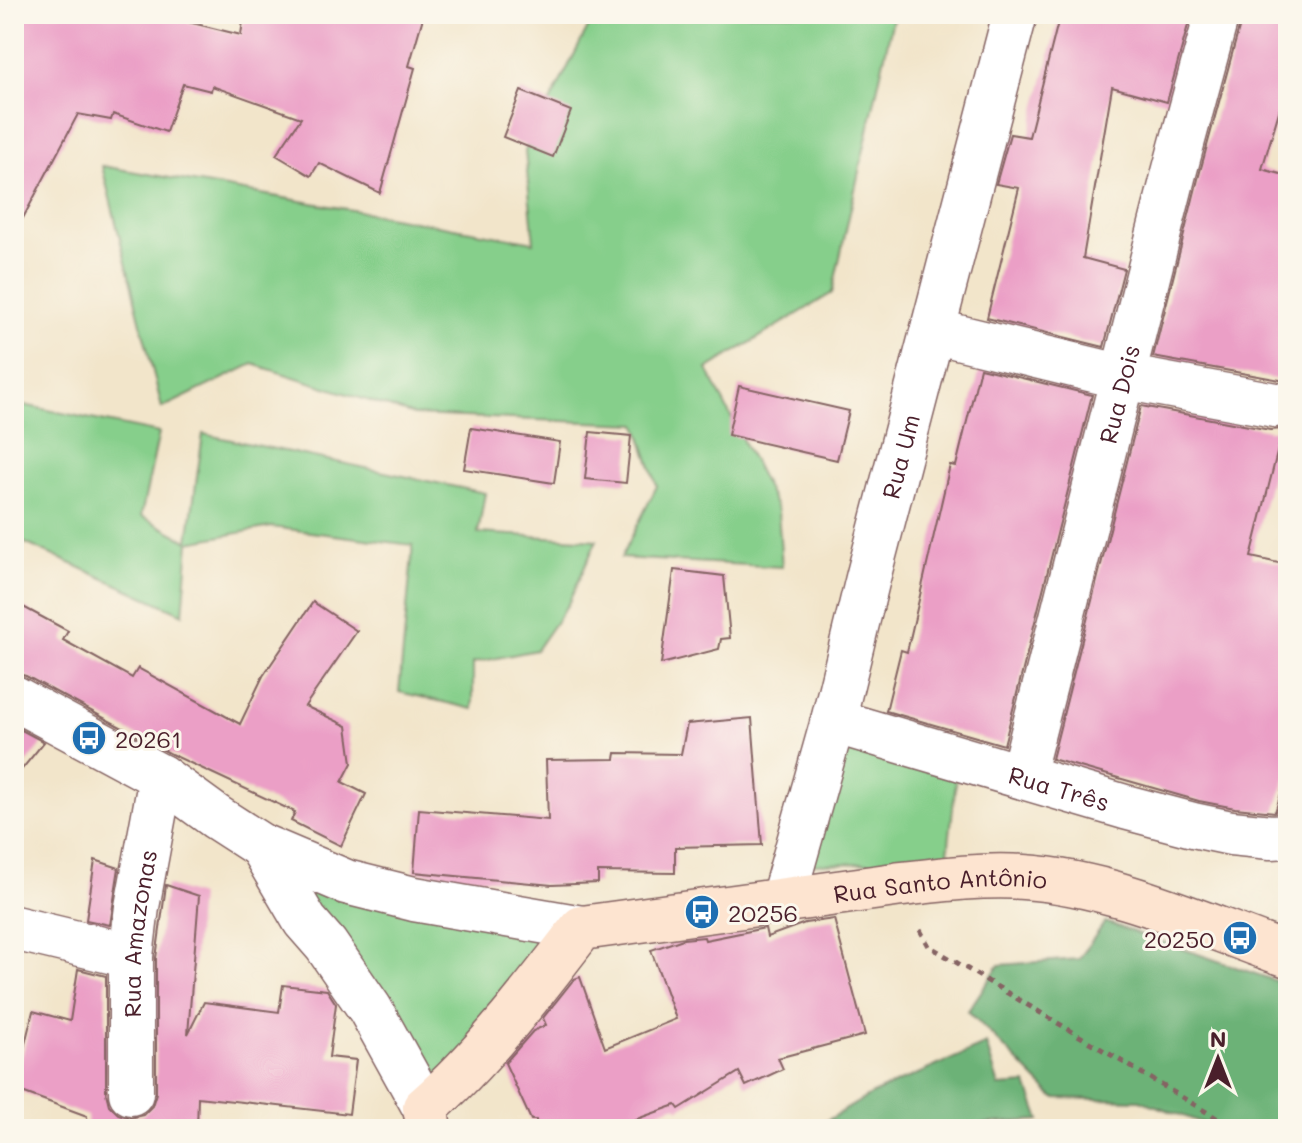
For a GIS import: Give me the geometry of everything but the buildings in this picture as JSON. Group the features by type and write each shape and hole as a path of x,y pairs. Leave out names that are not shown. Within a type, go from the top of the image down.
{"main road":[{"name":"Rua Santo Antônio","path":"582,928 945,879 1021,877 1098,888 1288,955"},
{"path":"427,1118 582,928"}],"street":[{"name":"Rua Um","path":"783,899 833,721 1015,14"},
{"name":"Rua Dois","path":"1022,776 1217,14"},
{"path":"933,331 1123,377 1275,405"},
{"path":"14,698 161,777 261,846 346,882 414,899 582,928"},
{"name":"Rua Três","path":"833,721 1125,807 1231,833 1288,836"},
{"name":"Rua Amazonas","path":"131,1093 131,956 161,777"},
{"path":"261,846 305,921 326,945 370,1009 427,1118"},
{"path":"14,928 131,956"}],"path":[{"path":"929,946 1235,1129"}],"green space":[{"path":"595,14 894,14 832,293 707,369 778,511 782,567 621,558 657,486 637,424 414,415 253,364 162,408 102,166 534,242 525,151"},
{"path":"14,403 159,433 141,516 188,541 203,434 485,493 478,533 597,540 568,604 536,650 473,663 473,709 399,692 413,545 271,527 189,542 183,614 14,538"},
{"path":"855,737 957,771 947,862 806,864 830,770"},
{"path":"263,862 578,934 427,1101"},
{"path":"1105,922 1288,985 1288,1129 1219,1129 1140,1100 1054,1098 968,1011 999,965 1079,959"},
{"path":"986,1044 999,1086 1027,1084 1040,1120 932,1129 813,1129 870,1095"}],"place":[{"name":"20261","path":"89,738"},
{"name":"20256","path":"702,912"},
{"name":"20250","path":"1240,938"}]}
